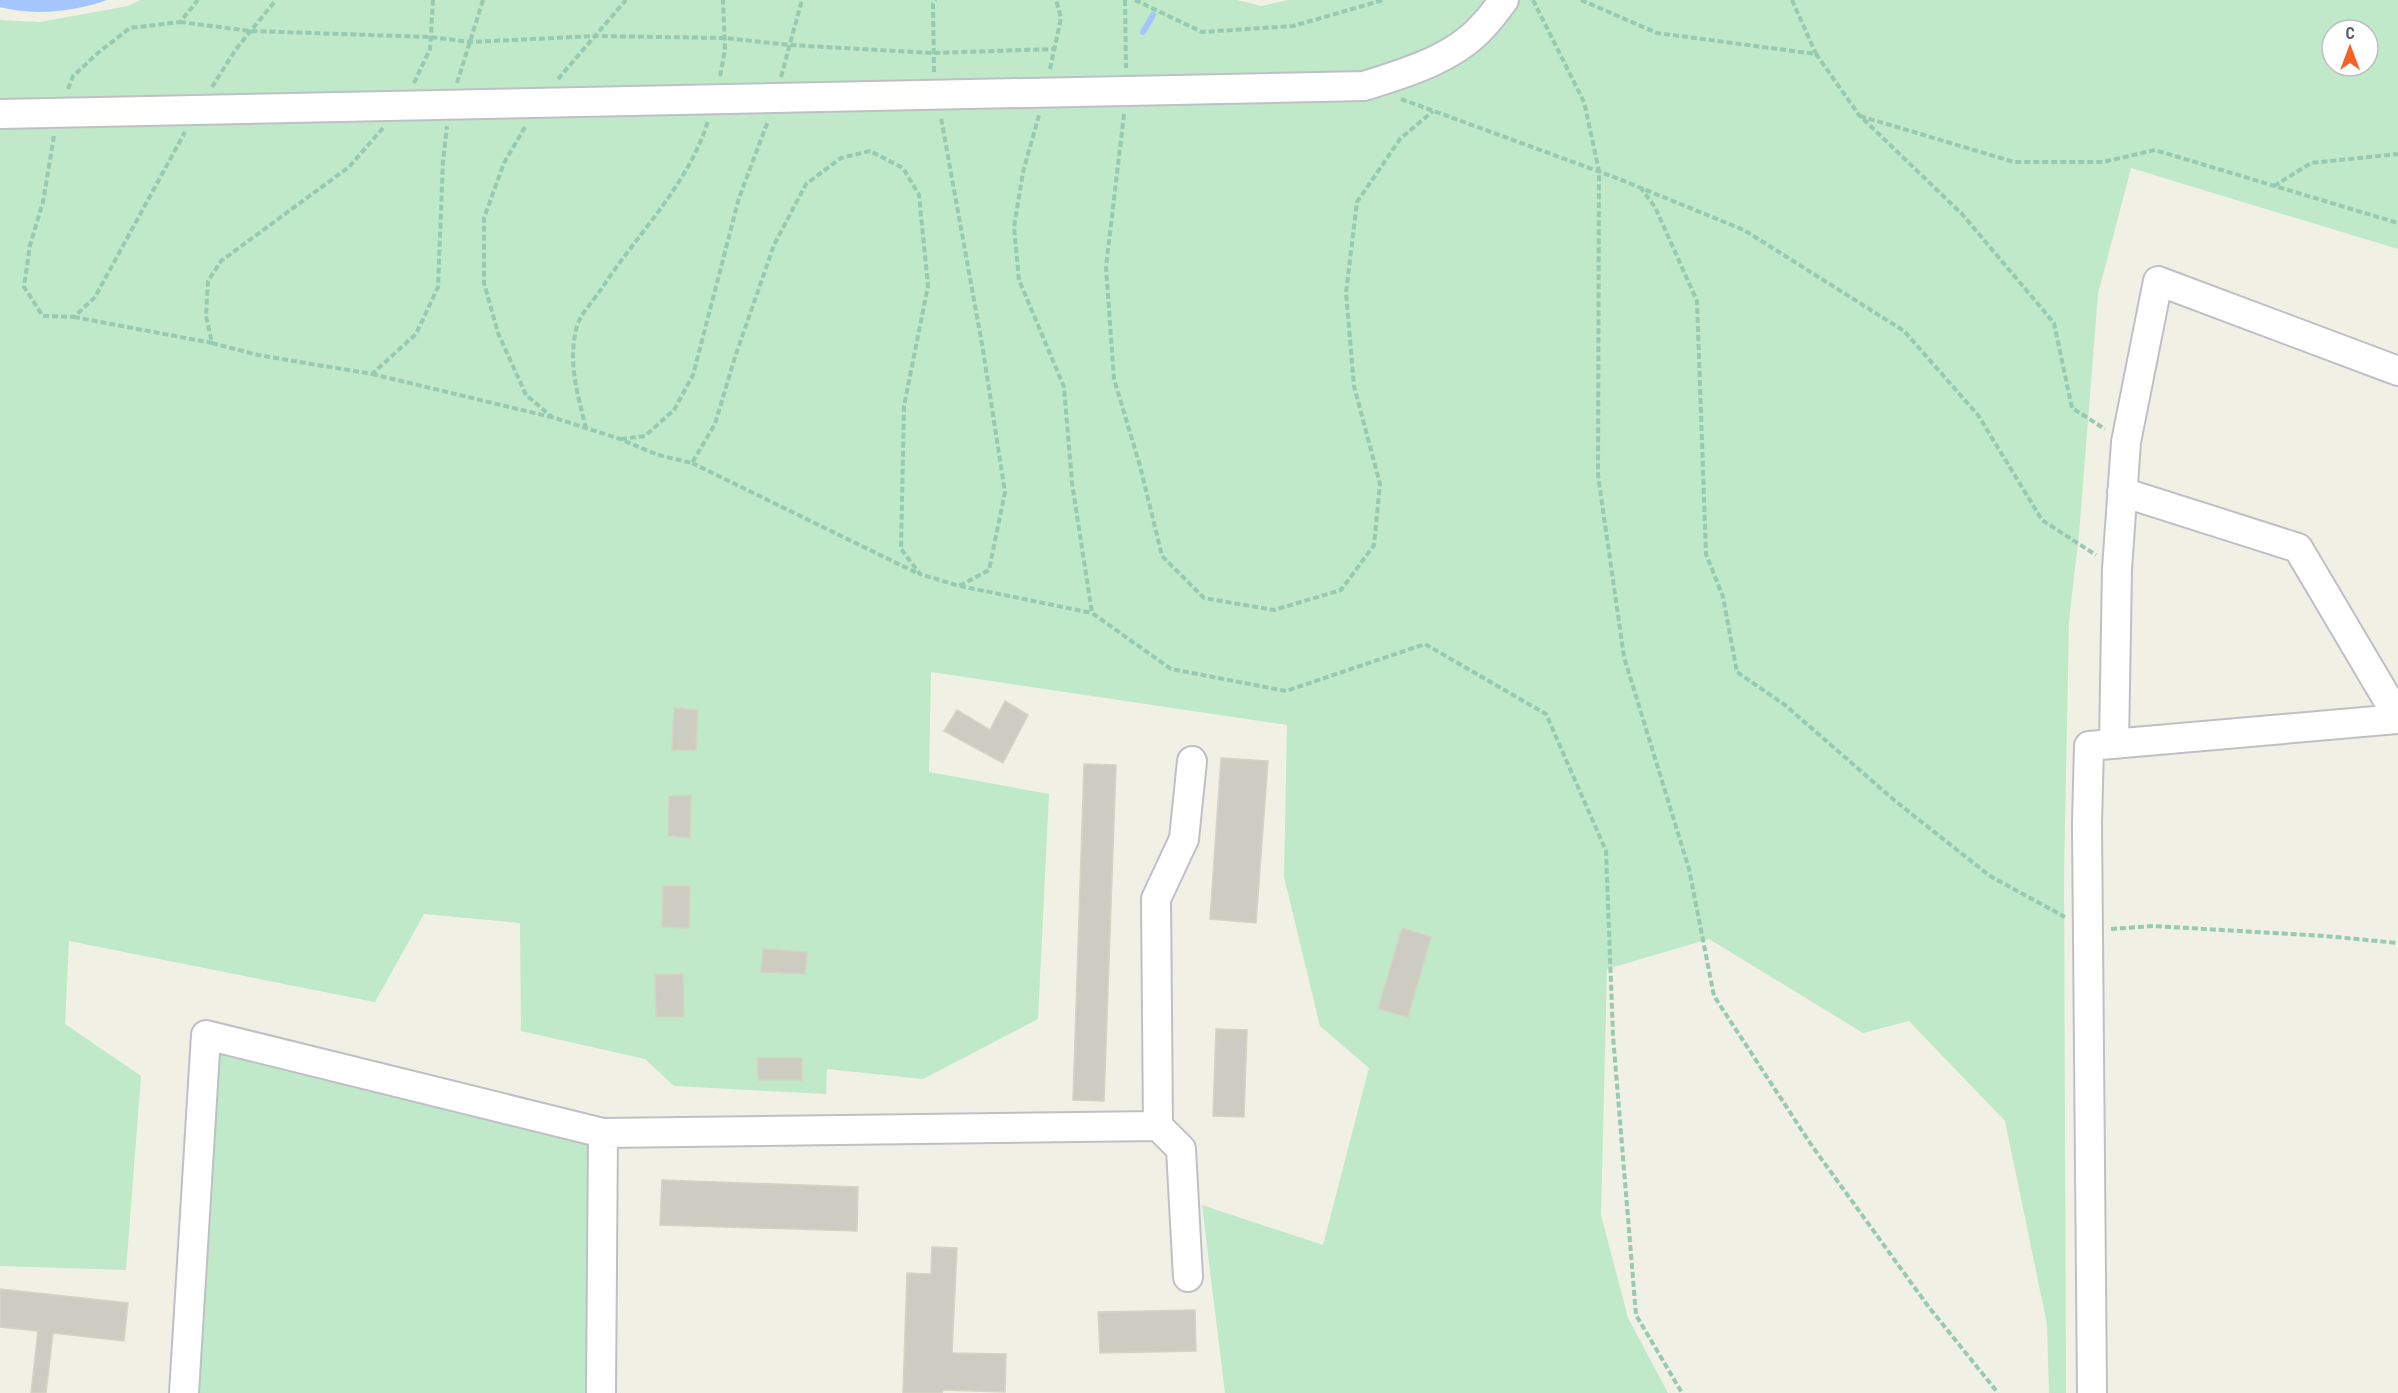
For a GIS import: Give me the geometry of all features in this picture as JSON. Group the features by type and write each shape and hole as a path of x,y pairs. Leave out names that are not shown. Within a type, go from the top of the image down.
{"lane":[{"path":"0,114 1364,86 1405,73 1448,54 1482,28 1503,0"},
{"path":"2114,744 2117,569 2126,442 2158,281 2398,371"},
{"path":"2092,1393 2088,930 2089,746 2398,718 2298,548 2122,492"},
{"path":"1188,1277 1181,1149 1158,1126 1156,899 1185,839 1192,761"},
{"path":"183,1393 206,1035 603,1133 1158,1126"},
{"path":"601,1393 603,1133"}],"path":[{"path":"180,22 198,0"},
{"path":"74,317 95,297 198,110 236,49 276,0"},
{"path":"586,430 572,371 576,327 619,262 673,191 701,143 716,99 725,50 723,0"},
{"path":"620,439 645,436 674,410 693,375 739,198 776,98 802,0"},
{"path":"1125,0 1126,91 1122,147 1106,267 1114,379 1140,466 1162,556 1204,598 1274,610 1341,590 1374,545 1380,484 1354,386 1346,292 1357,202 1400,140 1433,111 1599,171 1744,230 1904,331 1978,416 2042,520 2117,569"},
{"path":"1135,0 1202,32 1293,26 1383,0"},
{"path":"1533,0 1584,102 1599,171 1598,475 1624,657 1689,868 1714,996 1812,1146 1928,1306 1998,1393"},
{"path":"1581,0 1657,33 1816,54"},
{"path":"1792,0 1816,54 1859,116 1962,214 2054,323 2072,408 2126,442"},
{"path":"1054,49 932,53 790,45 725,38 595,36 471,42 430,37 251,31 180,22 130,28 73,76 57,113 52,156 43,201 30,245 24,287 43,316 74,317 212,343 258,355 372,374 552,417 586,430 620,439 658,455 692,463 920,574 959,586 1092,613 1171,669 1286,691 1425,644 1546,714 1606,851 1614,1036 1636,1315 1682,1393"},
{"path":"1859,116 2014,162 2103,162 2155,150 2398,223"},
{"path":"692,463 715,424 735,357 774,245 806,184 841,158 870,151 903,168 919,195 928,286 904,406 901,549 920,574"},
{"path":"2274,186 2311,163 2398,154"},
{"path":"372,374 416,333 438,287 443,161"},
{"path":"504,163 484,218 484,283 498,333 526,395 552,417"},
{"path":"212,343 206,316 208,281 221,261 350,167"},
{"path":"1023,172 1014,227 1019,280 1064,387 1072,483 1092,613"},
{"path":"951,175 982,344 1005,492 989,570 959,586"},
{"path":"1640,187 1655,207 1697,301 1706,554 1723,597 1737,672 1785,705 1894,800 1989,876 2088,930 2153,926 2325,936 2398,943"}],"green space":[{"path":"140,0 1237,0 1261,6 1289,0 2398,0 2398,249 2131,168 2098,294 2079,534 2069,620 2064,875 2066,1393 2049,1393 2047,1324 2005,1121 1909,1021 1863,1033 1709,939 1607,969 1601,1215 1628,1318 1668,1393 1225,1393 1202,1205 1323,1245 1369,1068 1320,1026 1284,877 1287,725 931,672 929,772 1049,794 1038,1019 923,1079 827,1069 826,1094 674,1086 645,1059 521,1031 520,923 424,914 375,1002 69,941 65,1024 141,1076 126,1270 0,1266 0,20 40,22 128,6"},
{"path":"206,1035 603,1133 598,1393 180,1393"}],"water":[{"path":"0,0 107,0 67,10 40,12 0,7"}],"building":[{"path":"1005,701 1028,715 1003,763 944,731 957,710 990,730"},
{"path":"674,708 698,710 696,750 672,750"},
{"path":"1221,758 1268,761 1256,923 1210,919"},
{"path":"1084,764 1116,765 1104,1101 1073,1100"},
{"path":"691,795 690,838 668,836 669,796"},
{"path":"663,886 690,886 689,928 662,927"},
{"path":"1402,928 1431,937 1408,1017 1378,1009"},
{"path":"763,949 807,952 805,974 761,972"},
{"path":"683,974 684,1017 656,1017 655,975"},
{"path":"1216,1029 1247,1030 1244,1117 1213,1116"},
{"path":"757,1058 802,1058 802,1080 758,1080"},
{"path":"662,1180 858,1187 857,1231 660,1225"},
{"path":"932,1247 957,1248 952,1353 1006,1354 1005,1392 943,1390 942,1393 903,1393 907,1273 931,1274"},
{"path":"0,1289 128,1303 124,1341 53,1333 46,1393 31,1393 38,1331 0,1327"},
{"path":"1195,1310 1196,1351 1100,1353 1098,1312"}],"waterway":[{"path":"1143,32 1153,15"}]}
